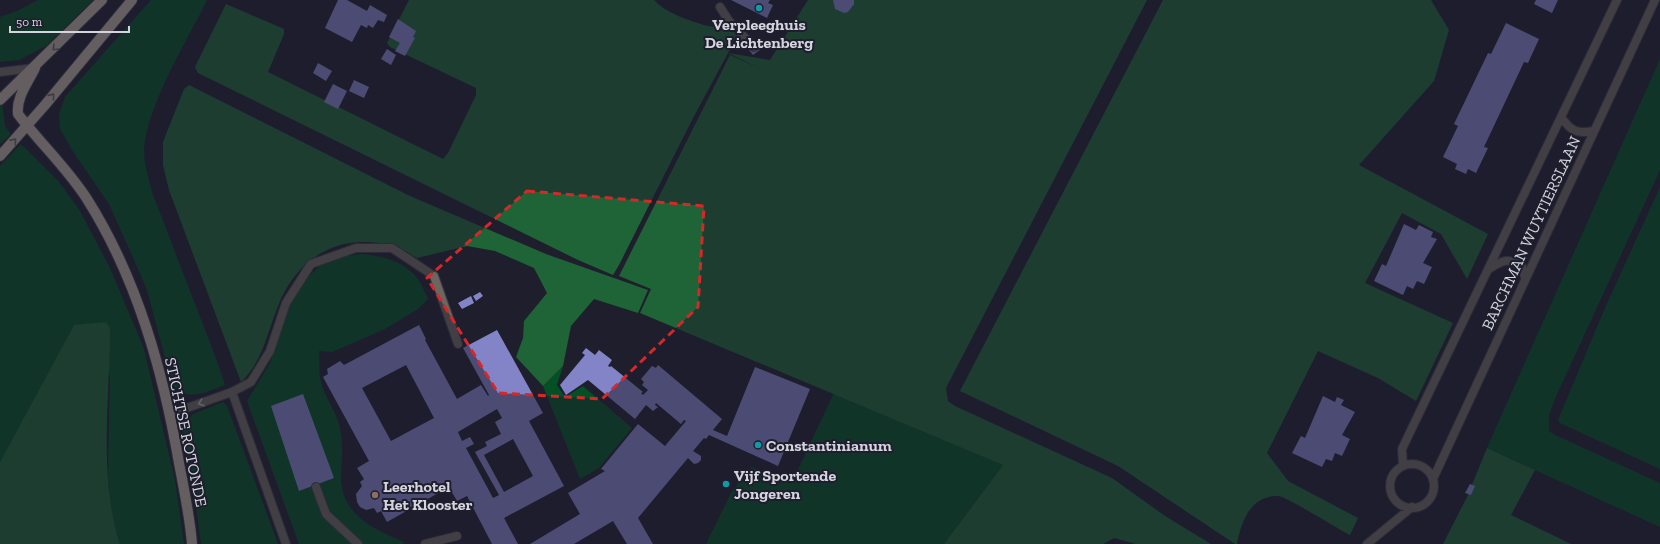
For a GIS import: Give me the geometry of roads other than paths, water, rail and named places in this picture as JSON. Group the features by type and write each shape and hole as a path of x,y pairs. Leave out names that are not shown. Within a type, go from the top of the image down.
{"main road":[{"path":"0,100 102,0"},
{"path":"0,156 27,126 132,0"},
{"name":"STICHTSE ROTONDE","path":"34,68 17,106 18,114 71,177 104,227 134,294 153,349 170,414 188,508 192,544"}],"street":[{"name":"BARCHMAN WUYTIERSLAAN","path":"1403,466 1402,449 1617,0"},
{"name":"BARCHMAN WUYTIERSLAAN","path":"1434,479 1525,278 1655,0"},
{"path":"720,8 729,21 754,46"},
{"path":"0,72 34,68"},
{"path":"1561,117 1568,127 1580,133 1593,132"},
{"path":"170,414 232,392 251,382 270,351 286,303 311,264 356,248 392,248 434,276 458,344"},
{"path":"1488,269 1501,261 1512,260 1522,267 1525,278"},
{"path":"232,392 286,544"},
{"path":"1412,464 1421,466 1429,471 1434,479 1434,492 1427,502 1416,508 1403,506 1394,498 1390,486 1394,474 1403,466 1412,464"},
{"path":"316,487 326,514 358,544"},
{"path":"1367,544 1412,507"},
{"path":"425,544 457,536"}],"place":[{"name":"Verpleeghuis De Lichtenberg","path":"759,8"},
{"name":"Constantinianum","path":"758,445"},
{"name":"Vijf Sportende Jongeren","path":"726,484"},
{"name":"Leerhotel Het Klooster","path":"375,495"}]}
